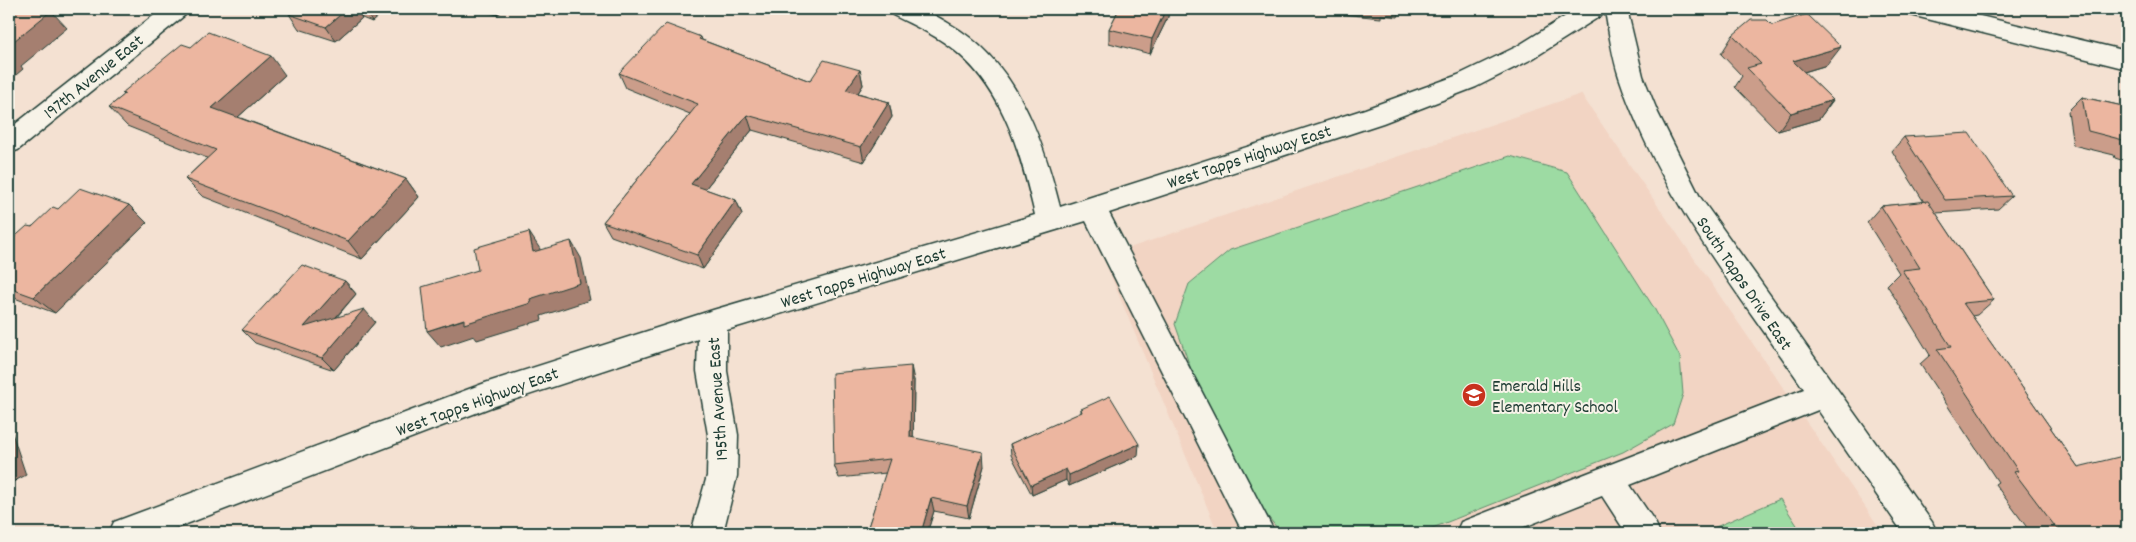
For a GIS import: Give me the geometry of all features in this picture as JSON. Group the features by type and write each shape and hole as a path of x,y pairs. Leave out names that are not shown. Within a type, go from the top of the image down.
{"street":[{"name":"197th Avenue East","path":"9,143 177,9"},
{"path":"901,9 966,47 991,71 1011,104 1035,156 1050,220"},
{"name":"West Tapps Highway East","path":"124,533 485,396 712,322 1092,208 1374,116 1467,81 1524,53 1594,9"},
{"name":"South Tapps Drive East","path":"1616,9 1631,76 1646,113 1690,203 1921,533"},
{"path":"1919,9 2127,60"},
{"path":"1092,208 1259,533"},
{"name":"195th Avenue East","path":"707,533 722,476 723,435 712,372 712,322"},
{"path":"1472,533 1823,395"},
{"path":"1609,480 1644,533"}],"shaded area":[{"name":"Emerald Hills Elementary School","path":"1581,94 1883,533 1218,533 1103,257"}],"green space":[{"name":"Emerald Hills Elementary School","path":"1510,156 1567,172 1654,308 1680,357 1683,394 1673,424 1623,452 1420,533 1281,533 1223,460 1175,324 1189,284 1230,250"},
{"path":"1780,499 1802,533 1702,533"}],"building":[{"path":"9,9 44,9 51,11 9,45"},
{"path":"295,9 347,9 326,27 289,14"},
{"path":"1119,9 1166,9 1152,39 1109,29"},
{"path":"1807,14 1841,47 1793,61 1833,100 1791,113 1747,68 1761,64 1733,35 1751,20 1767,20 1772,25"},
{"path":"666,24 701,37 699,39 810,81 824,60 860,70 846,90 889,102 861,147 747,115 691,184 736,200 697,255 603,222 698,104 619,73"},
{"path":"208,32 271,56 212,108 406,179 348,241 185,179 216,150 109,107 125,94 122,93 182,44 191,47"},
{"path":"2082,97 2127,107 2127,141 2088,131"},
{"path":"1969,133 2012,196 1945,200 1904,137"},
{"path":"80,188 129,205 34,297 9,288 9,242 27,226 32,227 53,207 58,209"},
{"path":"1928,201 1994,300 1963,303 2078,467 2127,455 2127,533 2060,533 2014,472 2018,471 1937,349 1951,347 1902,270 1920,268 1881,206"},
{"path":"529,232 533,252 571,241 580,283 530,299 531,303 464,324 464,319 427,331 422,287 478,270 474,248"},
{"path":"302,265 345,281 304,327 364,309 322,358 242,330"},
{"path":"911,366 910,437 983,452 967,506 931,498 921,533 866,533 890,459 834,465 832,373"},
{"path":"1110,396 1139,444 1069,475 1066,469 1031,485 1010,444 1082,412 1081,409"},
{"path":"411,525 433,533 405,533"}],"place":[{"name":"Emerald Hills Elementary School","path":"1474,395"}]}
